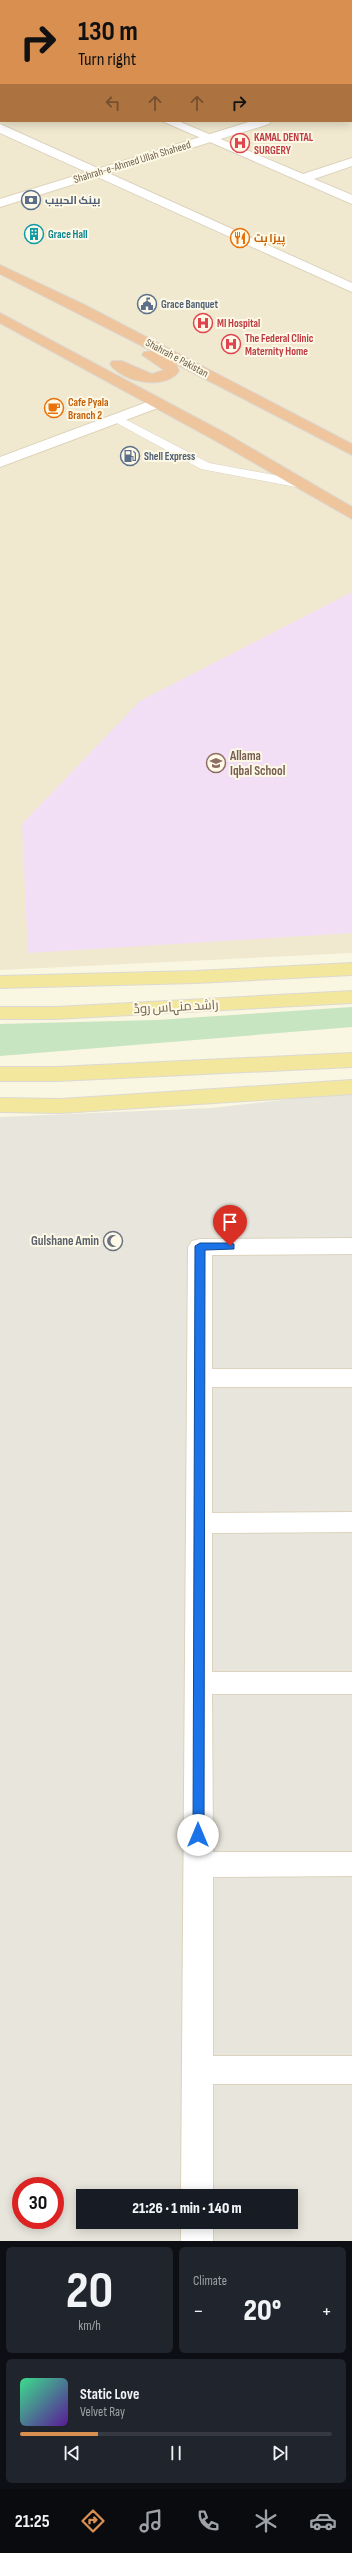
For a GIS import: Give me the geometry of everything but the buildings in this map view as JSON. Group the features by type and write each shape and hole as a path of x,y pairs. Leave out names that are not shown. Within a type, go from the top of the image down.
{"highway":[{"name":"Shahrah e Pakistan","path":"0,269 80,308 352,450"},
{"path":"0,312 48,329 140,376 160,378 168,375 172,371 170,366 95,325 80,308"},
{"path":"0,317 306,485 352,514"},
{"path":"306,485 352,501"}],"main road":[{"path":"0,982 195,977 352,969"},
{"name":"راشد منہاس روڈ","path":"0,1013 56,1013 318,1000 352,996"},
{"path":"0,1074 57,1074 345,1061"},
{"path":"0,1105 60,1106 352,1087"}],"street":[{"path":"170,122 352,200"},
{"name":"Shahrah-e-Ahmed Ullah Shaheed","path":"0,203 262,122"},
{"path":"0,128 352,288"},
{"path":"302,179 352,162"},
{"path":"0,462 158,403"},
{"path":"197,2189 200,1246 352,1246"},
{"path":"200,1378 352,1378"},
{"path":"199,1523 352,1522"},
{"path":"199,1683 352,1683"},
{"path":"198,1865 352,1864"},
{"path":"198,2070 352,2070"},
{"path":"197,2229 197,2241"}],"lane":[{"path":"117,419 205,466 306,485"}],"shaded area":[{"path":"0,122 352,122 352,953 0,970"},
{"name":"Allama Iqbal School","path":"352,592 352,933 28,953 22,824 140,701"},
{"path":"352,1092 352,2241 0,2241 0,1117 212,1108"}],"green space":[{"path":"352,1007 352,1027 0,1056 0,1024 157,1020"}],"place":[{"name":"KAMAL DENTAL SURGERY","path":"240,143"},
{"name":"بينک الحبيب","path":"31,200"},
{"name":"Grace Hall","path":"34,234"},
{"name":"پیزا ہٹ","path":"240,238"},
{"name":"Grace Banquet","path":"147,304"},
{"name":"MI Hospital","path":"203,323"},
{"name":"The Federal Clinic Maternity Home","path":"231,344"},
{"name":"Cafe Pyala Branch 2","path":"54,408"},
{"name":"Shell Express","path":"130,456"},
{"name":"Allama Iqbal School","path":"216,763"},
{"name":"Gulshane Amin","path":"113,1241"}],"route":[{"path":"198,1835 200,1246 230,1246"}]}
